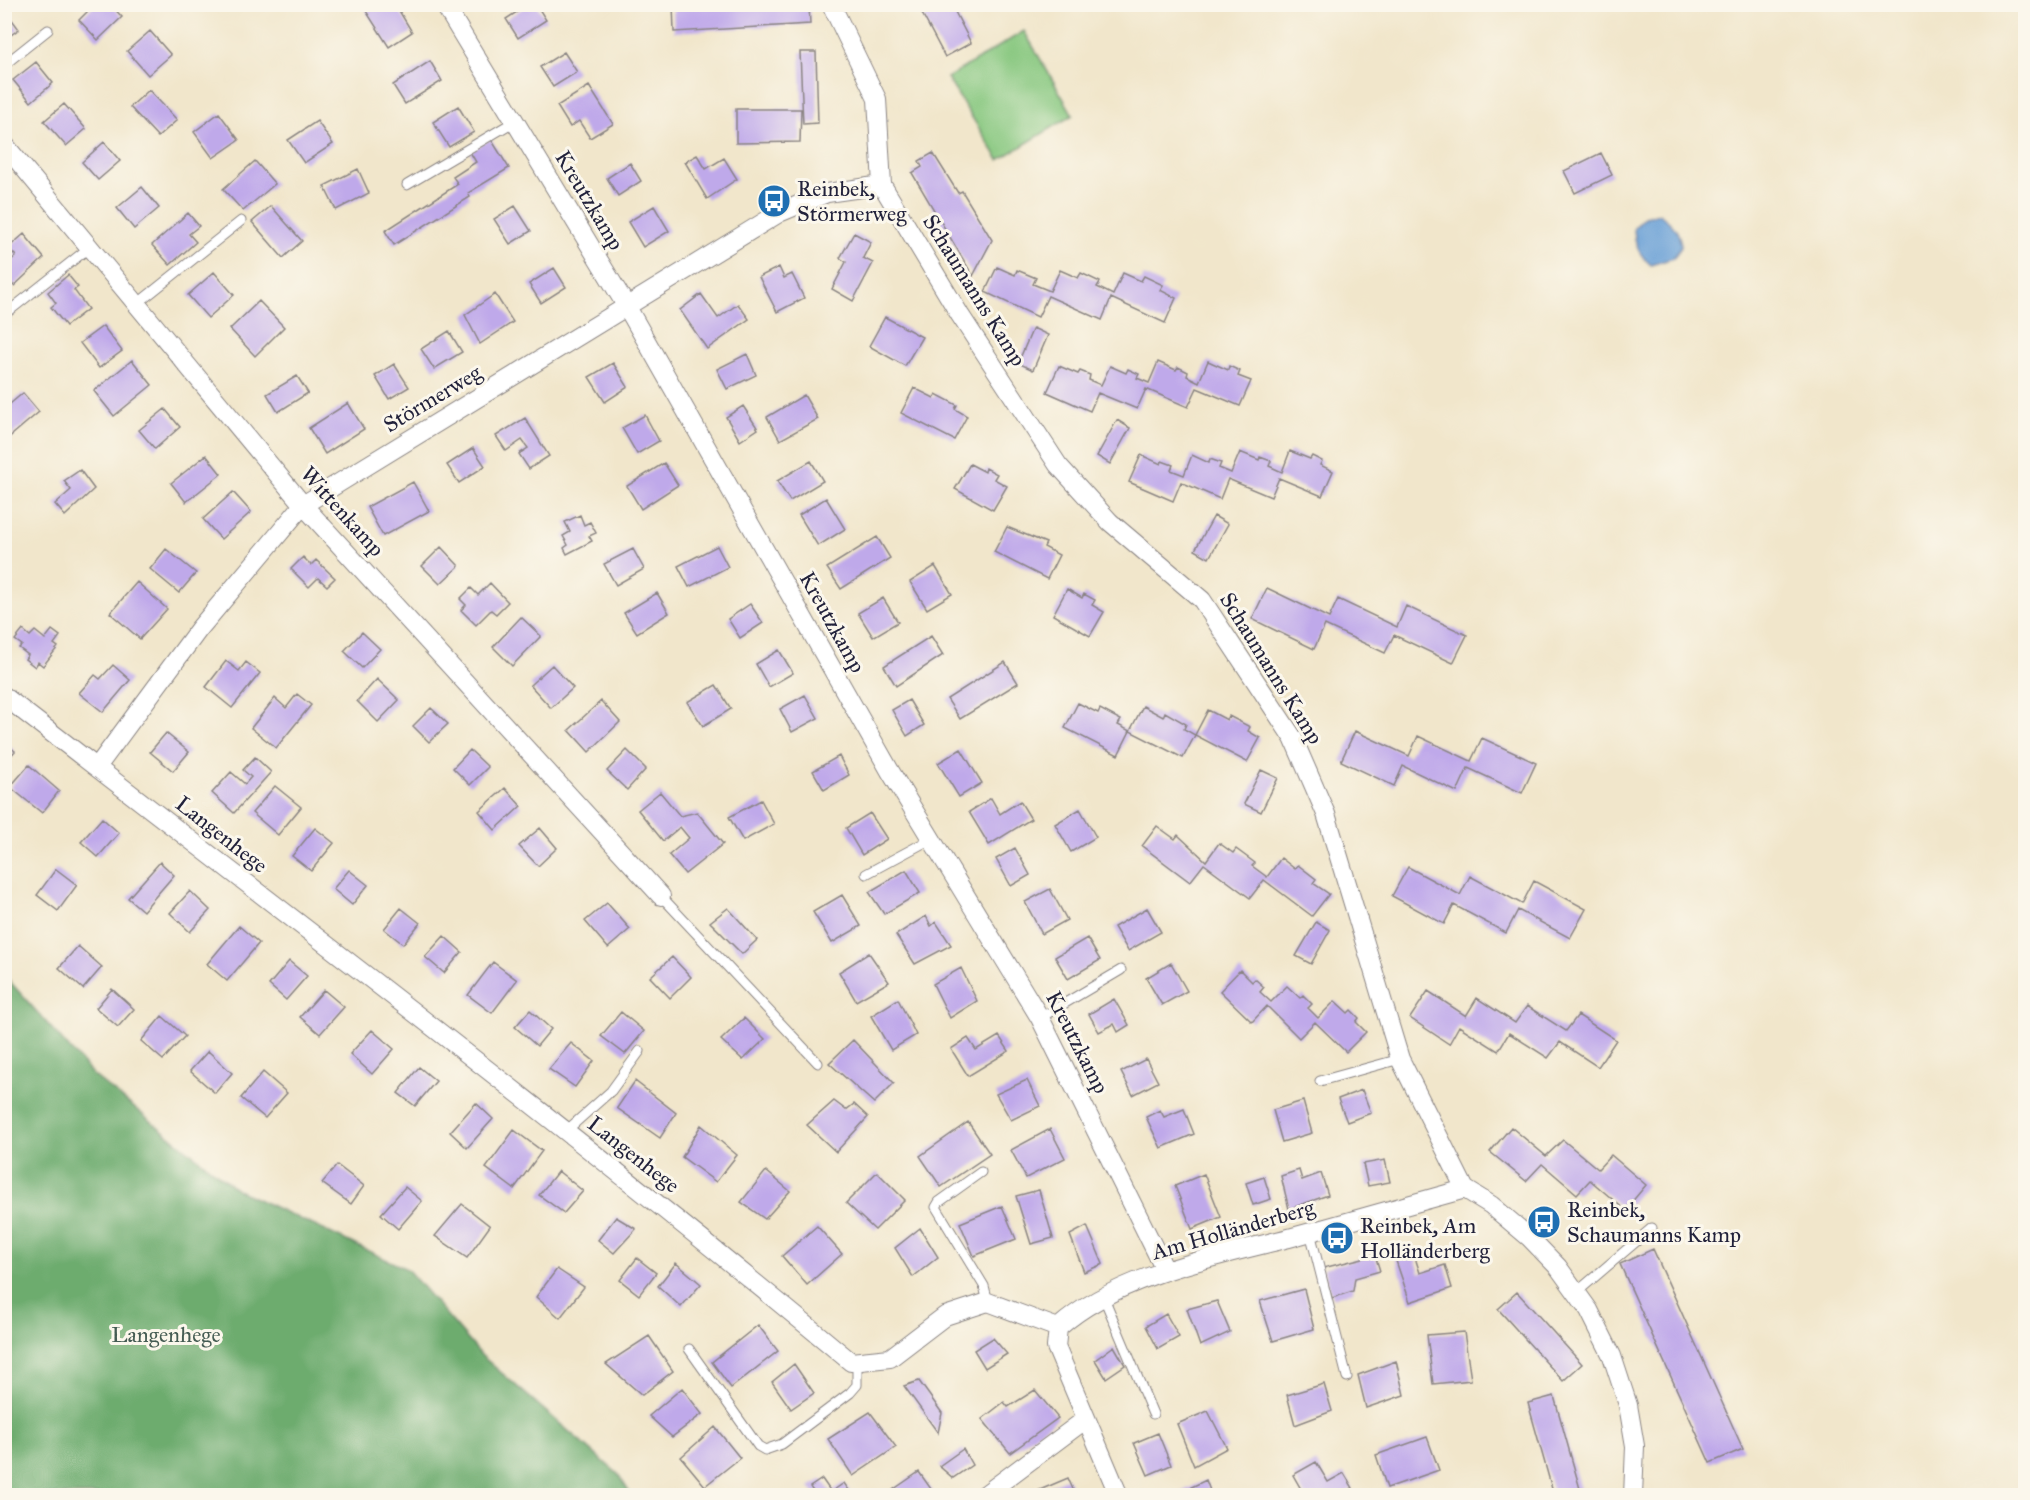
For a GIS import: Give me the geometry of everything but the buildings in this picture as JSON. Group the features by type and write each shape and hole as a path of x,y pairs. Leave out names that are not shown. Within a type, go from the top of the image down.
{"street":[{"name":"Kreutzkamp","path":"444,4 627,307 890,771 1040,1018 1165,1270"},
{"name":"Schaumanns Kamp","path":"831,4 877,99 882,184 960,315 1058,465 1110,522 1202,600 1293,738 1326,814 1400,1059 1465,1189"},
{"name":"Wittenkamp","path":"4,144 303,505 661,896"},
{"name":"Störmerweg","path":"97,768 199,629 303,505 779,213 827,193 882,184"},
{"name":"Langenhege","path":"4,696 566,1131 729,1260 851,1362 857,1361"},
{"name":"Am Holländerberg","path":"1058,1328 1087,1305 1165,1270 1465,1189"},
{"path":"1465,1189 1491,1205 1529,1237 1577,1292 1612,1356 1628,1405 1635,1446 1633,1496"},
{"path":"857,1361 890,1358 945,1316 988,1302 1058,1328 1056,1347 1119,1496"},
{"path":"983,1496 1086,1419"}],"lane":[{"path":"4,65 48,30"},
{"path":"407,185 515,121"},
{"path":"137,304 241,221"},
{"path":"4,315 90,247"},
{"path":"866,874 931,839"},
{"path":"661,896 818,1063"},
{"path":"1040,1018 1121,970"},
{"path":"566,1131 611,1091 640,1051"},
{"path":"1320,1081 1400,1059"},
{"path":"981,1172 939,1202 936,1207 984,1286 988,1302"},
{"path":"1577,1292 1652,1228"},
{"path":"1310,1232 1347,1377"},
{"path":"1104,1298 1153,1414"},
{"path":"689,1349 758,1446 765,1450 782,1444 850,1393 857,1385 857,1361"}],"green space":[{"path":"1024,31 1073,115 999,160 947,78"},
{"name":"Langenhege","path":"5,976 93,1075 238,1190 407,1269 482,1356 618,1474 631,1495 12,1495 4,1488"}],"water":[{"path":"1659,214 1674,228 1679,236 1681,247 1673,258 1651,265 1638,249 1634,228 1645,217"}],"place":[{"name":"Reinbek, Störmerweg","path":"774,201"},
{"name":"Reinbek, Schaumanns Kamp","path":"1544,1222"},
{"name":"Reinbek, Am Holländerberg","path":"1337,1238"}]}
